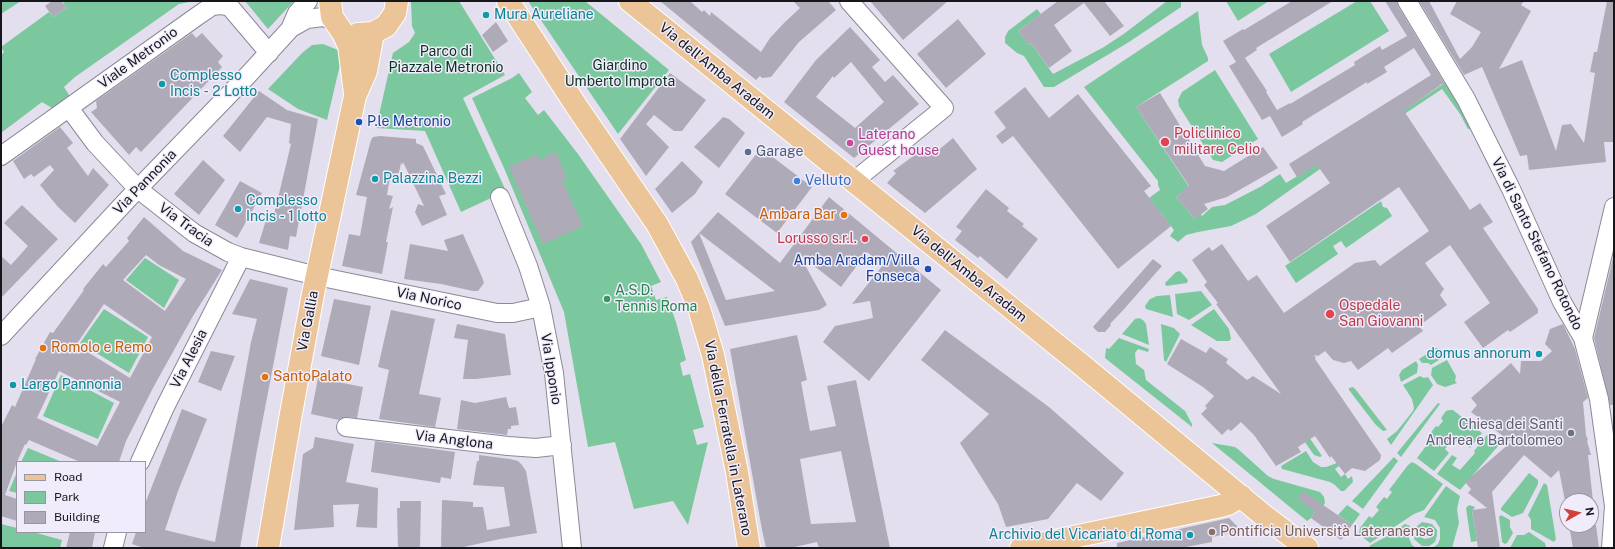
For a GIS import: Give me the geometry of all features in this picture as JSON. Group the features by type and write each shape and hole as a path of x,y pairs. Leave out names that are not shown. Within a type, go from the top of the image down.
{"main road":[{"path":"332,11 345,29 354,33 373,33 390,22 395,13 397,1"},
{"name":"Via della Ferratella in Laterano","path":"508,1 577,107 657,224 687,279 699,308 713,355 733,452 749,548"},
{"name":"Via dell'Amba Aradam","path":"630,1 1083,366 1306,548"},
{"path":"332,11 349,46 355,96"},
{"path":"355,96 366,71 373,33"},
{"name":"Via Gallia","path":"268,548 291,411 317,276 355,96"},
{"path":"1021,548 1221,506 1228,504 1241,496"}],"street":[{"path":"291,28 297,13 308,1"},
{"path":"849,1 944,108 854,181"},
{"name":"Via di Santo Stefano Rotondo","path":"1407,1 1466,99 1511,189 1562,302 1583,338 1599,398 1614,506 1611,548"},
{"name":"Viale Metronio","path":"1,156 196,17 216,5 226,5 233,10 269,53"},
{"path":"291,28 302,21 323,17 332,11"},
{"name":"Via Pannonia","path":"1,336 138,188 269,53 291,28"},
{"name":"Via Tracia","path":"69,108 95,143 138,188 194,233 216,246 241,257 317,276"},
{"name":"Via Ipponio","path":"500,197 528,266 541,307 554,373 572,548"},
{"path":"1583,338 1614,207"},
{"name":"Via Alesia","path":"140,461 159,418 241,257"},
{"name":"Via Norico","path":"317,276 497,313 513,313 541,307"},
{"name":"Via Anglona","path":"346,427 512,446 536,448 562,446"},
{"path":"112,548 117,533"}],"green space":[{"path":"1,1 21,1 1,14"},
{"path":"65,1 195,1 179,4 75,77 64,87 72,100 57,111 42,102 1,133 1,55 4,52 1,47 49,12 53,17 67,8 63,3"},
{"path":"245,1 292,1 293,2 268,29"},
{"name":"Parco di Piazzale Metronio","path":"411,1 459,1 505,75 463,98 506,191 461,212 425,131 376,128 393,53 409,42 415,33 412,26"},
{"name":"Giardino Umberto Improta","path":"528,1 585,1 669,70 618,134"},
{"path":"1167,1 1181,1 1181,7 1129,42 1054,87 1044,87 1024,56 1017,53 1005,43 1005,37 1008,31 1037,9 1041,14 1018,31 1029,45 1031,43 1053,74 1104,47"},
{"path":"1226,1 1269,1 1238,21"},
{"path":"1357,1 1370,1 1389,31 1291,92 1269,54"},
{"path":"1198,11 1202,45 1208,61 1136,107 1189,187 1176,197 1195,219 1201,214 1202,216 1212,207 1225,205 1260,187 1280,174 1286,183 1387,122 1256,214 1231,226 1186,235 1178,242 1170,236 1174,230 1149,198 1160,190 1158,181 1084,87"},
{"path":"323,44 343,52 327,120 298,109 268,89 302,53 312,45"},
{"path":"1215,70 1258,139 1222,162 1213,160 1179,106 1178,100 1182,92"},
{"name":"A.S.D. Tennis Roma","path":"519,73 532,92 525,98 538,115 544,110 578,154 641,244 661,282 651,286 656,300 667,297 676,322 686,360 680,363 683,376 690,374 704,427 693,430 697,445 708,442 688,525 673,501 634,509 615,442 588,447 564,312 504,168 472,98"},
{"path":"1449,80 1475,130 1468,129 1460,114 1442,89 1397,119 1396,116"},
{"path":"1381,201 1383,207 1387,208 1392,216 1346,248 1341,241 1333,246 1338,254 1296,283 1285,266"},
{"path":"145,258 179,280 164,308 126,280"},
{"path":"1180,271 1188,280 1187,283 1166,286 1165,283 1176,272"},
{"path":"1201,291 1212,305 1189,320 1177,314 1175,294"},
{"path":"1170,295 1173,317 1146,309 1145,306 1150,299 1157,296"},
{"path":"104,309 148,337 129,373 80,343"},
{"path":"1214,309 1229,329 1231,339 1229,341 1217,341 1191,325"},
{"path":"1139,318 1146,324 1149,345 1122,334 1135,319"},
{"path":"1161,324 1174,328 1180,334 1166,362 1164,360"},
{"path":"1119,338 1149,349 1148,352 1138,349 1135,353 1136,364 1144,370 1146,380 1185,411 1192,424 1192,427 1105,358 1106,349 1109,349"},
{"path":"1436,348 1441,349 1445,356 1431,365 1428,363 1422,363 1419,359"},
{"path":"1447,360 1456,376 1455,381 1457,383 1445,387 1437,384 1431,375 1432,368"},
{"path":"1416,361 1418,365 1417,373 1401,382 1399,375 1402,370"},
{"path":"61,375 114,403 98,439 43,416"},
{"path":"1420,376 1424,378 1428,377 1433,385 1391,445 1387,439 1397,431 1414,408 1412,399 1403,385"},
{"path":"1353,387 1387,430 1383,431 1375,424 1349,390 1349,388"},
{"path":"1438,403 1440,404 1401,457 1397,453"},
{"path":"1453,410 1482,433 1470,448 1460,438 1453,445 1450,443 1445,449 1449,453 1434,471 1417,458 1432,438 1429,435 1436,426 1438,427 1443,421 1441,418 1446,411"},
{"path":"1300,424 1322,456 1320,457 1314,455 1295,428"},
{"path":"1487,435 1499,445 1460,490 1437,474 1452,455 1457,458 1452,465 1460,470 1475,453 1474,451"},
{"path":"1212,443 1235,447 1268,476 1274,479 1320,492 1324,497 1325,503 1322,508 1315,512 1307,521"},
{"path":"28,448 60,461 22,461"},
{"path":"1306,451 1313,462 1321,467 1326,467 1337,463 1339,466 1335,469 1341,477 1345,474 1348,479 1352,476 1353,482 1344,491 1341,491 1330,482 1282,469 1281,466"},
{"path":"1394,457 1398,461 1363,509 1352,501"},
{"path":"1412,462 1443,484 1424,510 1414,514 1370,543 1359,534 1360,528 1369,516 1372,518 1379,510 1376,507 1384,497 1387,499 1392,492 1389,490"},
{"path":"1529,473 1538,480 1538,484 1523,513 1512,517 1501,510 1501,508"},
{"path":"16,474 16,493 9,491"},
{"path":"1544,483 1547,485 1556,539 1554,542 1531,529 1531,520 1528,515"},
{"path":"1446,486 1460,496 1457,509 1459,523 1452,548 1433,548 1438,544 1440,539 1440,528 1435,520 1424,517"},
{"path":"1347,505 1360,514 1352,525 1338,515"},
{"path":"1469,505 1475,507 1472,511 1477,541 1471,542 1466,508"},
{"path":"1501,515 1510,520 1510,527 1513,533 1505,544 1502,542 1499,517"},
{"path":"1422,522 1432,524 1437,530 1435,542 1429,546 1422,546 1414,539 1415,528","holes":["1426,528 1431,532 1430,538 1424,539 1420,535 1421,531"]},
{"path":"1,524 16,528 16,533 37,533 62,540 60,548 1,548"},
{"path":"1405,524 1410,526 1408,536 1412,545 1416,548 1372,548 1369,546 1393,533"},
{"path":"1529,532 1545,543 1546,547 1510,548 1517,535 1524,535"}],"building":[{"path":"52,1 61,1 67,8 53,17 45,6"},
{"path":"660,1 690,1 702,12 704,10 710,16 711,12 761,52 770,38 800,8 793,1 828,1 836,10 799,42 771,77 762,78 760,76 756,80"},
{"path":"870,1 948,1 903,40"},
{"path":"1058,1 1104,1 1124,26 1110,36 1084,3 1054,25 1072,51 1049,68 1031,43 1029,45 1018,31"},
{"path":"1292,1 1333,1 1256,48 1257,50 1245,58 1267,91 1266,92 1277,110 1290,104 1355,65 1354,62 1380,46 1382,50 1407,36 1385,1 1397,1 1398,6 1445,84 1442,84 1404,111 1470,210 1480,203 1493,222 1483,228 1538,309 1538,313 1510,332 1508,330 1483,348 1464,322 1490,303 1450,245 1425,263 1444,289 1440,295 1447,305 1419,326 1423,331 1392,353 1388,348 1358,370 1351,361 1344,363 1333,360 1325,351 1318,356 1314,355 1316,358 1315,359 1381,455 1380,460 1365,471 1352,468 1345,474 1331,456 1330,458 1315,436 1298,447 1301,452 1276,466 1254,435 1241,422 1231,431 1228,429 1222,435 1201,414 1207,408 1205,406 1214,396 1203,387 1167,364 1181,339 1206,353 1210,347 1228,359 1226,363 1247,380 1253,376 1281,394 1204,285 1207,282 1192,260 1209,247 1212,251 1222,244 1248,281 1257,275 1284,313 1355,263 1375,260 1380,266 1429,231 1399,187 1290,262 1266,226 1330,183 1317,165 1297,177 1289,164 1431,75 1414,48 1384,67 1387,72 1367,84 1367,82 1302,122 1303,124 1282,137 1270,116 1262,120 1229,66 1236,62 1223,41"},
{"path":"1419,1 1429,1 1460,59 1472,47 1481,32 1450,14 1457,1 1524,1 1521,5 1531,11 1499,69 1522,60 1556,151 1562,125 1571,124 1584,143 1595,73 1590,72 1594,52 1597,52 1607,1 1614,1 1614,142 1604,142 1606,162 1529,170 1527,155 1520,156 1482,67 1464,75"},
{"path":"958,19 986,54 946,88 917,54"},
{"name":"Mura Aureliane","path":"496,22 508,41 493,52 482,35"},
{"path":"850,27 880,60 872,67 885,82 893,75 919,104 854,158 784,102 816,60","holes":["851,62 884,102 855,128 816,97 833,76 834,78"]},
{"name":"Complesso Incis - 2 Lotto","path":"192,33 196,38 202,33 223,56 218,62 222,67 141,152 136,147 129,155 91,112 97,108 96,101"},
{"path":"670,73 706,100 682,131 674,131 654,115 646,124 669,147 646,176 620,139"},
{"path":"1025,87 1049,118 1078,94 1151,186 1144,191 1171,226 1118,269 1013,136 1002,144 996,136 1006,128 994,112"},
{"path":"259,91 287,110 318,119 296,237 290,236 288,250 259,243 266,220 272,222 291,144 289,143 291,124 267,117 240,152 223,136"},
{"path":"1160,93 1205,166 1224,171 1263,147 1278,168 1227,197 1204,204 1208,209 1195,219 1176,197 1189,186 1136,107"},
{"path":"723,117 729,119 745,133 719,168 694,147"},
{"path":"60,127 73,143 67,148 88,176 93,168 109,185 75,223 58,207 40,185 54,170 50,165 34,177 31,174 24,179 13,161"},
{"name":"Palazzina Bezzi","path":"380,136 416,139 416,143 423,146 446,194 439,196 447,215 422,226 415,212 418,204 424,206 403,162 402,165 401,163 399,173 392,174 389,183 387,195 393,196 389,209 393,207 386,242 388,242 382,274 342,266 349,234 360,236 367,197 356,195 371,140 373,137"},
{"path":"953,138 977,169 925,213 887,183 896,173 893,171 920,151 923,154 931,146 936,152"},
{"path":"761,148 812,187 777,233 725,194"},
{"path":"556,152 567,178 562,180 583,226 543,244 509,167 537,154 539,160"},
{"path":"203,160 225,180 199,215 174,194"},
{"path":"682,161 703,182 695,194 672,213 655,189"},
{"name":"Complesso Incis - 1 lotto","path":"240,181 262,193 237,238 215,225"},
{"path":"986,189 1009,208 1007,211 1024,224 1022,226 1038,239 1007,279 980,256 978,258 955,240 962,231 956,227"},
{"path":"829,197 941,290 869,381 823,342 835,326 873,318 870,301 852,304 883,265 867,252 841,287 799,254 827,305 819,310 725,326 691,242 699,233 718,212 780,263","holes":["699,233 775,291 726,300"]},
{"path":"22,205 58,239 1,298 1,256 11,265 28,246 4,223"},
{"path":"144,217 183,251 222,270 193,316 154,386 126,441 119,461 78,461 29,440 26,445 25,444 17,461 16,461 5,495 16,499 16,521 1,516 1,427 12,405 15,407 35,359 50,332 53,333 84,290 83,289 103,264 106,267 129,241 127,238","holes":["146,255 159,265 186,279 165,311 123,280","104,304 152,337 130,378 76,345","59,371 120,402 97,446 37,418"]},
{"path":"463,234 484,283 478,291 404,279 410,244 448,251 444,240"},
{"path":"1614,254 1614,405 1610,405 1594,338"},
{"path":"1153,259 1162,266 1110,324 1111,325 1105,332 1098,332 1093,327"},
{"path":"250,279 288,288 240,548 144,548 132,544 136,533 146,533 146,501 182,409 207,419 178,491 165,530 215,542 251,342 257,319 232,314"},
{"path":"334,299 371,306 359,365 321,356"},
{"path":"391,310 435,319 419,394 441,398 435,427 379,419 389,370 378,367"},
{"path":"457,324 505,334 511,375 463,379 468,340 454,338"},
{"path":"1563,324 1575,349 1588,398 1583,402 1586,435 1591,455 1588,455 1592,493 1563,493 1559,470 1551,478 1524,455 1492,492 1500,548 1478,548 1472,510 1487,508 1468,493 1471,489 1465,482 1511,442 1471,412 1477,405 1471,398 1511,363 1520,374 1521,361 1541,361 1552,351 1545,344 1550,329"},
{"path":"945,330 1049,407 1124,473 1101,501 1077,483 1048,519 1006,527 998,504 960,443 989,414 921,360"},
{"path":"797,335 807,380 801,382 810,431 836,426 827,386 856,380 890,548 819,548 817,542 790,548 766,548 730,349","holes":["841,451 856,522 811,524 800,459"]},
{"path":"211,351 235,356 221,391 198,382"},
{"path":"318,378 363,387 357,418 347,417 339,420 311,414"},
{"path":"506,397 509,408 516,407 519,425 511,426 511,429 508,429 507,435 457,429 461,400 475,403"},
{"path":"315,437 354,444 346,482 378,488 377,528 356,527 359,504 333,505 334,527 294,530 303,454 313,448"},
{"path":"375,441 455,452 451,479 441,477 440,483 371,472"},
{"path":"479,455 510,459 518,461 522,465 526,471 537,533 459,548 441,548 442,500 473,502 473,507 483,507 487,530 510,526 504,487 473,485"},
{"path":"1303,491 1352,525 1341,540 1311,518 1315,512 1298,499"},
{"path":"400,501 421,501 420,548 398,548 397,508 400,508"},
{"name":"Archivio del Vicariato di Roma","path":"1229,518 1238,527 1235,532 1212,537 1212,542 1181,548 1117,548 1117,543"},
{"path":"70,533 95,533 92,548 66,548"},
{"path":"1570,533 1597,533 1599,548 1573,548"}],"place":[{"name":"Mura Aureliane","path":"486,15"},
{"name":"Complesso Incis - 2 Lotto","path":"162,84"},
{"name":"P.le Metronio","path":"359,122"},
{"name":"Policlinico militare Celio","path":"1165,142"},
{"name":"Laterano Guest house","path":"850,143"},
{"name":"Garage","path":"748,152"},
{"name":"Palazzina Bezzi","path":"375,179"},
{"name":"Velluto","path":"797,181"},
{"name":"Complesso Incis - 1 lotto","path":"238,209"},
{"name":"Ambara Bar","path":"844,215"},
{"name":"Lorusso s.r.l.","path":"865,239"},
{"name":"Amba Aradam/Villa Fonseca","path":"928,269"},
{"name":"A.S.D. Tennis Roma","path":"607,299"},
{"name":"Ospedale San Giovanni","path":"1330,314"},
{"name":"Romolo e Remo","path":"43,348"},
{"name":"domus annorum","path":"1539,354"},
{"name":"SantoPalato","path":"265,377"},
{"name":"Largo Pannonia","path":"13,385"},
{"name":"Chiesa dei Santi Andrea e Bartolomeo","path":"1571,433"},
{"name":"Pontificia Università Lateranense","path":"1212,532"},
{"name":"Archivio del Vicariato di Roma","path":"1190,535"}]}
